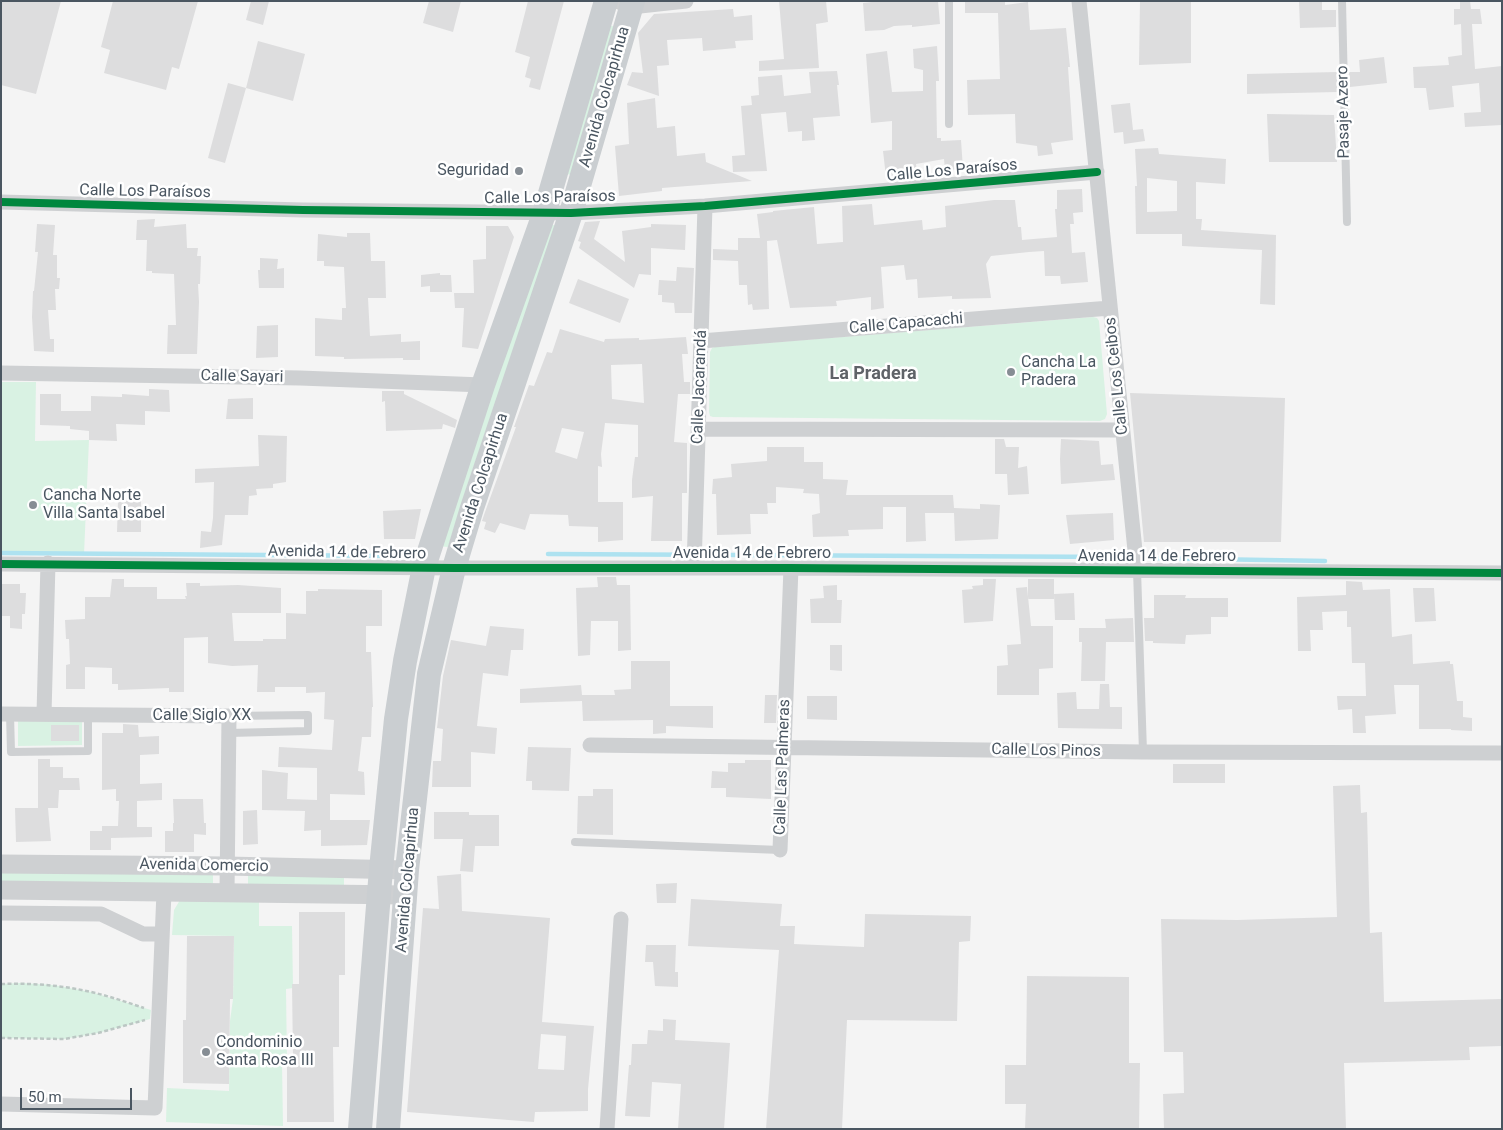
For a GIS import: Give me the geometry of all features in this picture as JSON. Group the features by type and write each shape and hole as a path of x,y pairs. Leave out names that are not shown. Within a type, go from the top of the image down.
{"main road":[{"name":"Avenida Colcapirhua","path":"360,1129 381,869 396,719 405,661 424,567 483,386 544,214 606,1"},
{"name":"Avenida Colcapirhua","path":"388,1129 407,870 429,674 454,568 472,508 571,213 627,3"}],"street":[{"path":"627,3 686,1"},
{"name":"Calle Los Ceibos","path":"1079,1 1137,570"},
{"name":"Calle Los Paraísos","path":"1,202 544,214 705,206 1097,172"},
{"name":"Calle Jacarandá","path":"694,568 705,206"},
{"name":"Calle Capacachi","path":"701,341 1110,308"},
{"name":"Calle Sayari","path":"1,373 300,378 483,386"},
{"path":"698,429 1122,430"},
{"name":"Avenida 14 de Febrero","path":"1,564 1502,573"},
{"path":"44,714 48,564"},
{"name":"Calle Las Palmeras","path":"780,850 791,568"},
{"name":"Calle Siglo XX","path":"6,714 229,716"},
{"path":"227,892 229,716"},
{"name":"Calle Los Pinos","path":"590,745 1143,752 1502,753"},
{"name":"Avenida Comercio","path":"1,864 407,870"},
{"name":"Avenida Comercio","path":"1,890 406,894"},
{"path":"1,1104 154,1108 164,892"},
{"path":"1,913 101,914 143,934 161,934"},
{"path":"607,1129 621,919"}],"lane":[{"path":"950,1 950,124"},
{"name":"Pasaje Azero","path":"1342,1 1347,222"},
{"name":"Calle Los Ceibos","path":"1137,570 1143,752"},
{"path":"6,714 11,752 88,751 88,715"},
{"name":"Calle Siglo XX","path":"229,716 308,715 308,731 229,732"},
{"name":"Calle Las Palmeras","path":"575,842 780,850"}],"path":[{"path":"1,984 52,985 92,992 151,1010 158,1015 150,1019 98,1033 64,1039 1,1038"}],"green space":[{"path":"608,25 616,27 573,176 565,173"},
{"path":"549,224 557,226 469,480 448,547 437,546"},
{"path":"1093,317 1099,321 1107,414 1105,419 1100,421 710,416 710,352 715,347"},
{"path":"1,382 36,382 35,441 89,440 84,554 1,552"},
{"path":"82,720 82,745 18,746 18,721"},
{"path":"1,871 213,873 213,885 1,883"},
{"path":"248,876 344,876 344,887 248,887"},
{"path":"180,900 259,900 259,926 292,926 293,988 286,989 287,1064 282,1063 283,1126 166,1122 167,1088 229,1091 234,936 172,935 174,910"},
{"path":"1,984 53,985 91,992 151,1010 150,1019 98,1033 64,1039 1,1038"}],"building":[{"path":"1,1 61,1 36,94 1,85"},
{"path":"113,1 198,1 179,69 172,67 166,90 104,73 110,50 101,47"},
{"path":"251,1 269,1 263,25 246,20"},
{"path":"429,1 461,1 453,32 423,23"},
{"path":"528,1 564,1 540,90 529,87 531,79 525,77 530,57 515,52"},
{"path":"779,1 826,1 828,22 816,24 819,68 759,71 759,61 784,59"},
{"path":"881,1 938,1 940,24 912,27 912,25 894,26 884,30 865,31 863,3"},
{"path":"965,1 1005,1 1005,5 1028,2 1030,30 1066,28 1070,67 1068,67 1073,140 1051,143 1053,154 1038,156 1037,146 1016,143 1015,114 968,115 967,80 1000,79 998,13 965,13"},
{"path":"1140,1 1191,1 1191,63 1139,65"},
{"path":"1299,1 1322,1 1322,10 1336,10 1336,27 1300,28"},
{"path":"1460,1 1470,1 1471,9 1480,9 1482,24 1472,24 1475,69 1502,66 1502,125 1465,127 1464,113 1481,112 1479,83 1452,86 1454,107 1429,110 1426,88 1414,88 1413,67 1449,65 1448,57 1462,55 1461,24 1454,25 1454,9 1460,9"},
{"path":"733,9 734,17 752,15 753,40 735,41 736,48 703,51 702,38 667,40 669,65 657,66 659,96 627,85 632,72 643,73 638,33 654,14"},
{"path":"258,41 305,54 293,101 246,88"},
{"path":"937,46 939,81 936,81 937,138 941,138 941,141 961,140 963,169 945,170 944,159 916,164 917,174 886,177 883,151 892,150 892,121 871,123 866,54 887,51 892,92 923,91 923,70 914,68 913,49"},
{"path":"1384,57 1387,83 1350,87 1349,72 1360,72 1359,60"},
{"path":"837,71 840,116 813,118 815,140 802,141 802,131 788,132 786,112 761,114 767,171 733,172 732,156 745,155 741,106 752,105 751,96 759,95 758,77 782,75 784,96 811,93 809,72"},
{"path":"1338,72 1338,92 1247,94 1247,74"},
{"path":"228,83 246,88 225,163 208,158"},
{"path":"655,98 657,128 675,126 677,156 705,153 706,162 752,181 662,188 662,191 619,196 615,146 629,144 627,103"},
{"path":"1130,103 1133,130 1143,129 1145,141 1124,144 1123,132 1114,133 1111,105"},
{"path":"1267,114 1334,115 1337,162 1269,162"},
{"path":"1158,148 1159,154 1226,159 1225,184 1196,182 1196,219 1202,219 1201,230 1276,235 1275,305 1260,304 1262,250 1182,246 1182,234 1136,234 1135,186 1137,186 1135,149","holes":["1147,178 1177,181 1177,211 1147,212"]},
{"path":"1082,189 1083,212 1073,213 1074,224 1070,224 1072,253 1085,252 1088,282 1061,284 1060,276 1045,276 1044,251 1029,252 991,256 986,264 991,298 952,299 952,296 918,298 917,279 906,280 904,265 881,267 884,308 871,310 871,297 836,301 837,306 790,308 777,240 767,241 769,309 753,310 752,304 748,305 747,285 739,285 738,261 713,260 713,249 738,250 738,238 760,238 757,214 814,207 817,244 843,242 842,206 872,204 874,225 922,220 923,230 946,227 945,206 994,200 1015,200 1018,227 1021,227 1022,240 1057,237 1055,209 1057,209 1057,190"},
{"path":"155,219 154,227 186,224 187,248 198,248 197,256 201,256 200,284 198,284 197,354 167,354 168,325 176,325 174,274 146,271 147,240 136,240 137,220"},
{"path":"600,221 594,239 625,262 622,231 651,227 651,224 686,225 685,250 651,248 651,275 639,274 634,288 579,248 581,242 578,241 585,222"},
{"path":"37,224 55,225 53,255 57,255 57,278 60,278 59,289 55,289 56,310 48,310 50,339 54,339 54,352 34,351 32,317 38,252 35,252"},
{"path":"486,226 508,226 514,237 478,349 462,347 464,308 455,308 454,293 474,293 473,260 486,259"},
{"path":"347,233 370,233 371,261 385,261 386,298 368,298 370,336 401,334 401,342 420,341 420,360 403,360 403,358 344,359 344,357 315,356 315,318 342,320 342,308 346,308 344,267 324,266 324,261 317,261 318,234 347,237"},
{"path":"260,258 278,259 277,269 284,268 284,288 259,288 258,270 260,270"},
{"path":"677,267 694,268 692,313 675,313 674,303 662,302 662,295 658,295 659,280 676,281"},
{"path":"440,273 440,275 451,275 452,292 430,292 430,286 421,287 421,275"},
{"path":"578,279 629,299 620,323 569,303"},
{"path":"278,325 278,357 256,358 257,326"},
{"path":"560,329 604,342 605,339 639,338 639,340 686,337 688,354 682,354 684,382 690,382 690,394 678,394 674,442 687,443 687,493 682,493 682,541 651,541 653,496 632,498 635,457 638,457 638,425 605,423 601,454 602,467 598,466 598,502 623,502 623,540 598,542 598,527 569,526 568,515 530,514 525,530 500,523 495,533 484,529 486,522 482,521 529,385 534,386 547,352 552,353","holes":["642,364 644,403 612,399 611,365","562,428 584,432 577,459 555,452"]},
{"path":"149,389 169,390 170,412 145,411 145,425 116,424 117,441 89,440 89,431 70,429 70,426 40,425 40,394 61,394 61,411 91,411 91,396 122,397 122,394 149,396"},
{"path":"382,391 404,391 404,394 457,420 455,428 443,424 442,429 386,431 385,401 382,402"},
{"path":"1130,393 1285,398 1281,542 1144,542"},
{"path":"253,398 253,419 226,419 228,399"},
{"path":"258,435 287,436 286,482 273,484 273,488 256,489 257,495 249,496 248,515 225,515 222,545 200,548 201,531 211,532 214,482 195,483 195,469 259,466"},
{"path":"995,439 1004,439 1006,447 1019,447 1018,468 1027,466 1029,494 1008,495 1007,474 995,474"},
{"path":"1061,439 1099,441 1101,465 1113,464 1115,480 1061,484"},
{"path":"767,447 804,447 804,462 823,462 823,479 848,480 846,495 953,495 954,508 980,509 980,504 1000,505 998,539 955,541 954,513 925,513 926,541 906,542 906,507 883,507 883,529 848,530 849,536 813,537 812,515 820,513 819,494 803,493 804,489 776,487 776,503 767,503 768,514 750,514 751,534 717,535 716,494 712,494 713,479 732,477 731,464 767,461"},
{"path":"141,500 141,532 117,532 118,501"},
{"path":"421,509 415,539 384,539 383,511"},
{"path":"1113,513 1114,540 1070,544 1066,515"},
{"path":"597,577 616,577 617,585 630,585 631,650 618,651 618,621 591,621 590,655 578,656 576,588 598,587"},
{"path":"112,579 124,579 124,587 157,587 157,599 186,599 186,583 200,583 200,586 238,585 281,588 281,613 232,613 234,641 286,639 286,613 306,614 306,591 318,591 318,589 382,590 382,626 366,626 366,652 371,652 373,707 371,737 362,737 358,771 364,772 365,795 330,794 330,820 370,820 367,845 321,846 321,830 304,831 305,811 262,810 262,770 288,773 287,799 317,800 317,768 278,767 279,747 332,750 334,720 324,719 325,692 306,693 306,687 275,687 275,692 257,692 258,665 232,666 208,663 208,637 184,638 184,692 169,692 169,688 118,690 118,684 112,684 112,668 85,667 85,689 66,689 66,665 70,664 69,639 66,639 65,620 85,619 85,597 110,597"},
{"path":"983,579 996,579 993,621 964,623 962,590 973,589 972,586 983,585"},
{"path":"1028,579 1054,579 1054,599 1028,599"},
{"path":"1346,581 1362,582 1363,590 1390,589 1392,637 1412,634 1413,664 1450,661 1450,664 1453,664 1457,701 1463,701 1463,717 1472,718 1472,731 1419,729 1419,685 1394,685 1396,714 1365,716 1366,733 1353,733 1352,709 1338,710 1337,696 1366,696 1365,663 1352,663 1351,627 1347,627 1347,611 1322,612 1323,630 1310,630 1311,651 1298,651 1297,597 1346,595"},
{"path":"1,584 20,584 20,593 26,593 25,614 22,614 22,629 10,628 10,616 1,616"},
{"path":"837,585 837,600 842,600 841,623 811,623 810,599 824,598 823,586"},
{"path":"1027,587 1031,626 1053,626 1053,668 1039,669 1039,695 997,695 997,666 1008,665 1007,645 1021,644 1016,588"},
{"path":"1413,588 1434,588 1436,621 1415,622"},
{"path":"1074,593 1075,620 1055,620 1054,594"},
{"path":"1154,595 1186,595 1185,598 1228,598 1228,617 1211,617 1211,634 1186,635 1185,644 1145,641 1144,618 1154,618"},
{"path":"1133,618 1134,642 1106,642 1105,681 1081,681 1082,642 1079,642 1079,628 1106,628 1105,619"},
{"path":"490,626 524,629 523,650 511,650 508,676 483,673 477,726 497,728 495,754 471,752 471,787 432,787 433,761 441,761 443,729 437,728 443,676 451,640 486,646"},
{"path":"830,645 842,645 842,671 830,670"},
{"path":"631,661 670,661 670,706 713,706 713,728 666,726 666,733 653,734 653,720 583,721 582,701 520,703 520,689 581,685 582,695 615,695 614,690 631,689"},
{"path":"1100,684 1109,684 1110,707 1122,707 1122,729 1058,728 1057,693 1076,692 1077,709 1099,709"},
{"path":"765,695 777,695 776,723 764,723"},
{"path":"807,696 837,696 837,720 807,719"},
{"path":"123,724 138,725 139,737 159,736 159,754 140,755 140,784 162,783 162,800 137,801 137,827 152,827 152,837 111,838 111,850 90,850 90,831 102,831 102,826 118,826 119,801 116,801 116,789 102,790 102,733 123,733"},
{"path":"51,725 79,725 79,741 51,741"},
{"path":"528,747 571,748 569,791 532,790 532,781 526,781"},
{"path":"38,759 50,759 50,767 63,767 63,778 79,778 80,790 59,790 58,808 38,808"},
{"path":"745,760 771,760 771,799 726,797 726,788 711,788 712,771 728,772 728,763 745,763"},
{"path":"1173,764 1225,764 1225,783 1173,783"},
{"path":"1360,785 1361,813 1367,812 1370,933 1382,932 1384,1002 1502,999 1502,1046 1469,1047 1470,1060 1344,1063 1346,1129 1164,1129 1163,1094 1184,1093 1183,1052 1164,1052 1161,919 1237,920 1337,917 1333,786"},
{"path":"593,789 613,789 613,835 577,834 578,796 593,796"},
{"path":"173,799 203,799 206,835 194,834 194,852 165,852 165,831 173,831"},
{"path":"15,808 48,808 51,841 16,842"},
{"path":"257,810 258,844 243,845 243,811"},
{"path":"434,812 469,812 469,815 499,815 499,846 475,846 473,872 460,871 463,839 434,839"},
{"path":"461,874 462,911 550,918 542,1022 594,1026 588,1089 588,1111 535,1112 534,1122 407,1112 423,908 439,909 437,876","holes":["541,1034 566,1036 564,1070 538,1069"]},
{"path":"677,883 676,903 657,903 656,884"},
{"path":"691,899 782,904 780,926 795,926 794,944 864,947 865,914 971,916 970,941 959,942 957,1021 847,1020 842,1129 766,1129 779,950 688,946"},
{"path":"299,912 345,912 345,975 339,975 339,1047 333,1047 334,1122 287,1122 287,1059 293,1059 292,984 299,984"},
{"path":"187,936 234,936 233,999 230,999 229,1084 183,1083 183,1020 186,1020"},
{"path":"646,945 676,945 675,972 678,972 678,987 655,986 653,962 645,962"},
{"path":"1027,976 1129,977 1129,1063 1140,1063 1139,1129 1025,1129 1026,1104 1005,1104 1005,1065 1026,1065"},
{"path":"663,1019 676,1020 675,1040 730,1043 724,1129 678,1129 681,1084 652,1082 650,1117 625,1116 632,1044 647,1044 648,1030 663,1031"}],"waterway":[{"path":"1,553 400,556"},
{"path":"548,554 1118,557"},
{"path":"1147,558 1325,561"}],"cycle path":[{"path":"1,202 303,210 571,213 705,206 1097,172"},
{"path":"1,564 1502,573"}],"place":[{"name":"Seguridad","path":"519,171"},
{"name":"Cancha La Pradera","path":"1011,372"},
{"name":"Cancha Norte Villa Santa Isabel","path":"33,505"},
{"name":"Condominio Santa Rosa III","path":"206,1052"}],"district":[{"name":"La Pradera","path":"873,374"}]}
